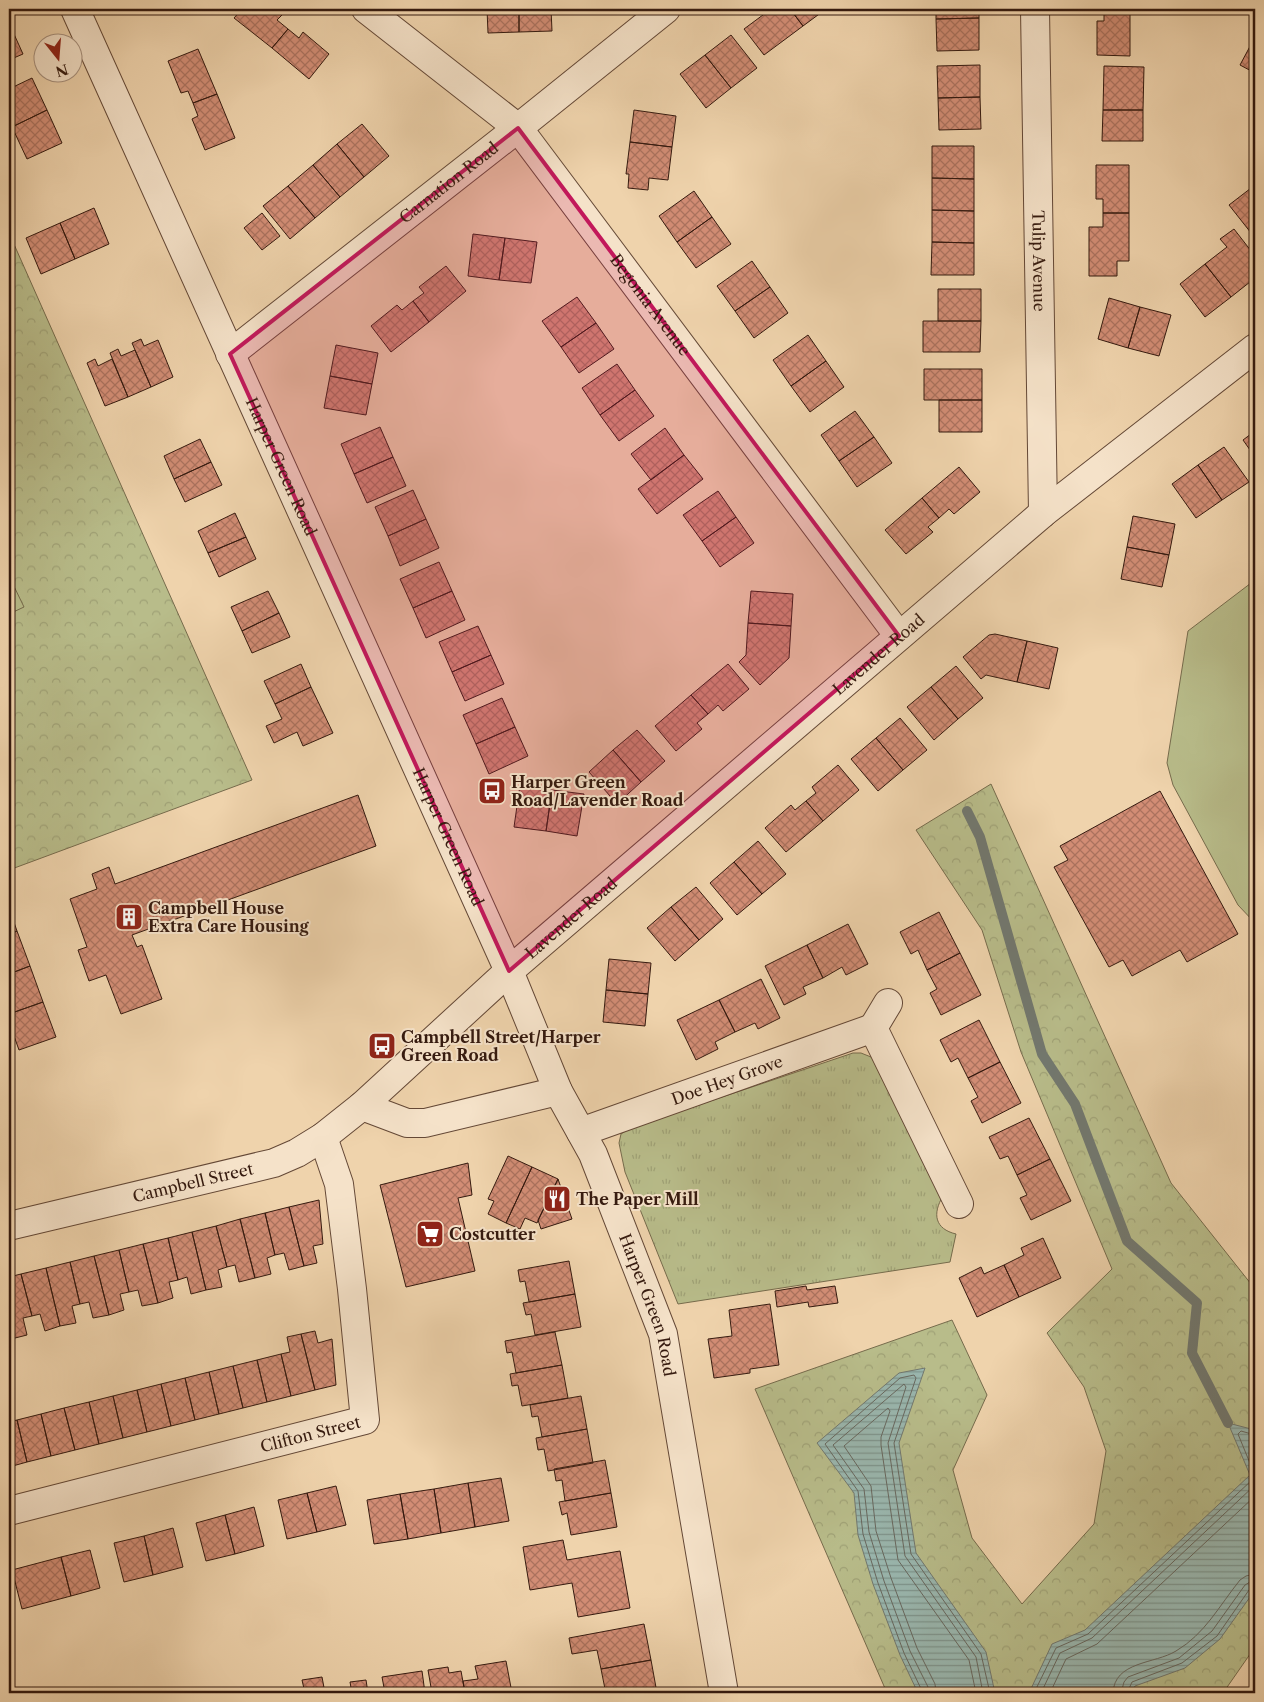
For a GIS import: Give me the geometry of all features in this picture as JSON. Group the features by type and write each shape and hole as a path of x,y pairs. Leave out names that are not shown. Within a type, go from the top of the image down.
{"street":[{"name":"Harper Green Road","path":"75,9 509,971 558,1091 593,1154 663,1334 724,1693"},
{"name":"Begonia Avenue","path":"366,9 518,128 899,636"},
{"name":"Carnation Road","path":"230,354 666,9"},
{"name":"Tulip Avenue","path":"1035,9 1043,513"},
{"name":"Lavender Road","path":"509,971 1043,513 1255,348"},
{"name":"Campbell Street","path":"9,1226 274,1163 297,1152 323,1138 362,1106 509,971"},
{"path":"888,1003 873,1028 959,1204"},
{"name":"Doe Hey Grove","path":"581,1132 873,1028"},
{"path":"362,1106 407,1123 425,1123 558,1091"},
{"name":"Clifton Street","path":"9,1510 365,1420 339,1184 323,1138"}],"highlighted area":[{"path":"518,128 899,636 509,971 230,354"}],"green space":[{"path":"9,233 252,780 9,870"},
{"path":"9,576 24,607 9,614"},
{"path":"1255,580 1255,923 1238,905 1173,785 1167,763 1188,631"},
{"path":"991,784 1171,1183 1255,1289 1255,1647 1223,1693 887,1693 755,1389 952,1320 987,1395 953,1470 972,1538 1022,1604 1094,1524 1106,1451 1084,1387 1047,1333 1112,1269 1021,1052 982,930 916,830"},
{"path":"853,1053 861,1053 876,1059 943,1196 937,1209 938,1220 940,1225 949,1232 956,1234 950,1262 678,1304 625,1172 619,1143 621,1134 630,1128"}],"water":[{"path":"925,1368 899,1443 916,1553 986,1652 995,1693 918,1693 900,1655 873,1584 858,1535 854,1493 817,1443 899,1373"},
{"path":"1228,1423 1255,1430 1255,1590 1220,1639 1185,1668 1135,1686 1131,1693 1029,1693 1052,1644 1085,1630 1250,1475"}],"building":[{"path":"242,9 274,9 282,15 277,20 288,29 272,48 234,18"},
{"path":"487,9 519,9 519,32 488,33"},
{"path":"519,9 551,9 552,31 519,32"},
{"path":"771,9 776,14 783,9 790,9 803,26 764,55 744,29"},
{"path":"790,9 826,9 803,26"},
{"path":"936,9 979,9 979,18 936,19"},
{"path":"1104,9 1130,9 1130,56 1097,55 1097,21 1104,21"},
{"path":"979,18 979,50 937,51 936,19"},
{"path":"9,23 23,54 9,60"},
{"path":"288,29 299,38 303,32 329,54 309,79 272,48"},
{"path":"731,35 757,68 731,88 705,55"},
{"path":"1255,37 1255,73 1240,65"},
{"path":"198,49 217,94 193,103 188,91 181,93 168,61"},
{"path":"705,55 731,88 706,108 680,74"},
{"path":"980,65 980,97 938,98 937,66"},
{"path":"1104,66 1144,67 1143,110 1103,110"},
{"path":"32,78 32,82 34,82 47,110 12,127 9,119 9,89"},
{"path":"217,94 235,138 205,150 192,119 198,116 193,103"},
{"path":"980,97 981,129 939,130 938,98"},
{"path":"47,110 62,143 27,159 12,127"},
{"path":"634,110 676,116 672,147 630,142"},
{"path":"1103,110 1143,110 1143,141 1102,141"},
{"path":"362,124 389,156 364,177 337,144"},
{"path":"630,142 672,147 668,180 649,178 648,190 628,188 629,174 626,174"},
{"path":"337,144 364,177 340,197 313,165"},
{"path":"932,146 974,146 974,179 932,178"},
{"path":"313,165 340,197 315,218 288,186"},
{"path":"1096,165 1129,165 1129,213 1103,213 1103,199 1096,199"},
{"path":"932,178 974,179 974,211 932,210"},
{"path":"1255,185 1255,238 1229,205"},
{"path":"288,186 315,218 290,239 263,206"},
{"path":"694,191 712,217 677,242 659,216"},
{"path":"94,208 109,244 75,259 60,223"},
{"path":"932,210 974,211 974,243 932,242"},
{"path":"262,213 280,236 262,250 244,228"},
{"path":"1103,213 1129,213 1129,261 1117,261 1117,276 1089,276 1089,227 1103,227"},
{"path":"712,217 731,244 696,268 677,242"},
{"path":"60,223 75,259 41,274 26,238"},
{"path":"1234,229 1255,256 1255,265 1249,270 1255,278 1231,297 1205,264 1227,247 1220,239"},
{"path":"473,234 505,238 499,280 468,276"},
{"path":"505,238 537,242 531,283 499,280"},
{"path":"932,242 974,243 974,275 931,275"},
{"path":"752,261 770,287 735,311 717,286"},
{"path":"1205,264 1231,297 1205,317 1180,284"},
{"path":"446,266 466,291 429,322 413,301 424,293 419,287"},
{"path":"770,287 788,313 754,338 735,311"},
{"path":"938,289 981,289 981,321 938,321"},
{"path":"577,297 596,323 561,347 542,321"},
{"path":"1109,298 1140,307 1128,348 1098,339"},
{"path":"413,301 429,322 391,352 371,326 397,305 402,310"},
{"path":"1140,307 1171,315 1159,356 1128,348"},
{"path":"923,321 981,321 980,352 923,352"},
{"path":"596,323 614,349 579,373 561,347"},
{"path":"808,335 826,361 791,386 773,360"},
{"path":"141,339 144,346 158,340 173,377 151,387 132,343"},
{"path":"336,345 378,353 372,384 330,376"},
{"path":"118,349 121,356 135,350 151,387 128,397 110,353"},
{"path":"95,359 98,366 112,359 128,397 105,406 87,363"},
{"path":"826,361 844,387 810,412 791,386"},
{"path":"617,364 635,390 600,415 582,388"},
{"path":"924,369 982,369 982,400 924,400"},
{"path":"330,376 372,384 366,415 324,408"},
{"path":"635,390 654,416 619,441 600,415"},
{"path":"939,400 982,400 982,432 939,432"},
{"path":"855,411 874,437 839,461 821,435"},
{"path":"380,427 393,457 354,474 341,444"},
{"path":"665,428 684,455 651,480 631,454"},
{"path":"1255,431 1255,457 1243,440"},
{"path":"874,437 892,463 857,487 839,461"},
{"path":"200,439 211,462 174,479 164,456"},
{"path":"1224,447 1249,482 1222,500 1198,465"},
{"path":"684,455 703,479 657,514 638,489"},
{"path":"393,457 406,486 367,503 354,474"},
{"path":"211,462 222,485 185,502 174,479"},
{"path":"1198,465 1222,500 1196,518 1172,484"},
{"path":"959,467 980,492 954,514 949,509 939,518 922,498"},
{"path":"413,490 426,519 388,536 375,507"},
{"path":"718,491 736,517 702,541 683,515"},
{"path":"922,498 939,518 928,527 933,532 906,554 885,530"},
{"path":"235,513 246,537 208,553 198,531"},
{"path":"1133,516 1175,524 1169,555 1127,547"},
{"path":"736,517 754,543 720,567 702,541"},
{"path":"426,519 439,548 400,566 388,536"},
{"path":"246,537 256,559 219,577 208,553"},
{"path":"1127,547 1169,555 1162,587 1121,579"},
{"path":"439,562 452,591 413,608 400,579"},
{"path":"268,591 279,613 242,631 231,607"},
{"path":"452,591 465,620 426,638 413,608"},
{"path":"751,591 793,594 791,626 748,623"},
{"path":"279,613 290,637 252,653 242,631"},
{"path":"748,623 791,626 789,658 760,685 739,662 746,655"},
{"path":"478,626 491,655 452,672 439,642"},
{"path":"995,634 1027,641 1017,682 986,675 981,679 963,657 989,635"},
{"path":"1027,641 1058,648 1049,689 1017,682"},
{"path":"491,655 504,684 465,701 452,672"},
{"path":"301,664 311,687 275,704 264,681"},
{"path":"728,664 749,689 723,711 718,705 708,714 691,695"},
{"path":"956,666 983,698 958,719 931,687"},
{"path":"311,687 333,733 303,746 297,732 274,743 266,726 282,719 275,704"},
{"path":"931,687 958,719 934,740 907,707"},
{"path":"691,695 708,714 697,723 702,729 676,751 655,726"},
{"path":"502,698 515,727 476,744 463,715"},
{"path":"900,718 927,750 903,770 876,738"},
{"path":"515,727 528,756 489,774 476,744"},
{"path":"637,730 665,761 641,782 613,750"},
{"path":"876,738 903,770 878,791 851,759"},
{"path":"613,750 641,782 617,804 589,772"},
{"path":"838,765 859,790 823,821 806,801 816,793 812,787"},
{"path":"520,785 552,790 546,831 514,827"},
{"path":"552,790 584,794 577,836 546,831"},
{"path":"1160,791 1238,934 1187,962 1180,950 1132,976 1123,960 1109,967 1054,867 1068,860 1060,846"},
{"name":"Campbell House Extra Care Housing","path":"358,795 376,846 132,935 137,947 142,945 162,999 121,1014 106,975 89,981 78,950 87,947 70,899 97,889 92,874 109,867 115,884"},
{"path":"806,801 823,821 786,852 765,828 791,805 795,810"},
{"path":"758,841 786,874 762,894 734,862"},
{"path":"734,862 762,894 737,915 710,883"},
{"path":"696,887 723,919 699,940 671,907"},
{"path":"671,907 699,940 675,961 647,928"},
{"path":"9,908 17,931 9,935"},
{"path":"939,912 960,953 927,970 918,950 911,954 900,932"},
{"path":"848,924 868,964 846,975 842,967 823,978 807,945"},
{"path":"17,931 30,966 9,974 9,935"},
{"path":"807,945 823,978 803,987 806,994 784,1005 765,966"},
{"path":"960,953 981,995 941,1015 930,993 937,989 927,970"},
{"path":"609,959 651,963 648,994 606,990"},
{"path":"30,966 43,1002 9,1014 9,974"},
{"path":"761,979 780,1018 758,1029 755,1023 735,1032 719,1000"},
{"path":"606,990 648,994 645,1026 603,1022"},
{"path":"719,1000 735,1032 715,1042 718,1049 696,1060 677,1020"},
{"path":"43,1002 56,1037 19,1050 9,1022 9,1014"},
{"path":"979,1020 1000,1062 968,1078 958,1058 951,1062 940,1040"},
{"path":"1000,1062 1021,1103 982,1123 971,1101 978,1097 968,1078"},
{"path":"1029,1118 1050,1159 1017,1175 1008,1156 1000,1159 989,1137"},
{"path":"508,1156 532,1167 506,1223 488,1214 494,1201 488,1199"},
{"path":"1050,1159 1071,1201 1031,1220 1020,1198 1027,1195 1017,1175"},
{"name":"Costcutter","path":"468,1163 472,1195 458,1198 475,1271 406,1287 380,1185"},
{"path":"532,1167 558,1179 537,1223 525,1218 520,1229 506,1223"},
{"name":"The Paper Mill","path":"558,1179 572,1219 541,1229 538,1220"},
{"path":"319,1200 323,1244 313,1246 317,1263 304,1266 289,1207"},
{"path":"289,1207 304,1266 289,1270 284,1253 275,1255 265,1213"},
{"path":"265,1213 275,1255 267,1258 271,1274 255,1278 240,1219"},
{"path":"240,1219 255,1278 239,1282 235,1265 227,1267 216,1226"},
{"path":"216,1226 227,1267 218,1270 222,1287 206,1290 192,1232"},
{"path":"192,1232 206,1290 191,1294 187,1277 178,1280 168,1238"},
{"path":"168,1238 178,1280 169,1282 173,1298 158,1303 143,1244"},
{"path":"1043,1238 1061,1278 1019,1297 1004,1265 1024,1255 1021,1248"},
{"path":"143,1244 158,1303 142,1306 138,1290 129,1292 119,1250"},
{"path":"119,1250 129,1292 120,1294 124,1310 109,1315 94,1256"},
{"path":"94,1256 109,1315 93,1318 89,1302 80,1304 70,1262"},
{"path":"569,1261 575,1294 529,1302 525,1281 520,1282 518,1270"},
{"path":"70,1262 80,1304 72,1306 76,1323 60,1326 46,1268"},
{"path":"1004,1265 1019,1297 977,1317 959,1278 981,1267 984,1274"},
{"path":"46,1268 60,1326 45,1331 40,1314 32,1316 21,1274"},
{"path":"21,1274 32,1316 23,1318 27,1335 11,1339 9,1329 9,1277"},
{"path":"806,1286 807,1290 835,1286 838,1303 809,1307 808,1302 777,1307 775,1291"},
{"path":"575,1294 581,1327 535,1335 531,1314 526,1315 523,1303"},
{"path":"770,1304 779,1365 750,1369 750,1373 714,1378 708,1339 732,1336 729,1310"},
{"path":"315,1331 318,1343 332,1339 336,1385 315,1390 301,1334"},
{"path":"555,1332 562,1365 516,1373 512,1352 507,1353 505,1341"},
{"path":"301,1334 315,1390 291,1396 281,1354 290,1352 287,1337"},
{"path":"281,1354 291,1396 267,1402 257,1360"},
{"path":"257,1360 267,1402 243,1408 233,1366"},
{"path":"562,1365 568,1398 522,1406 518,1385 512,1386 510,1374"},
{"path":"233,1366 243,1408 219,1414 209,1372"},
{"path":"209,1372 219,1414 195,1420 185,1378"},
{"path":"185,1378 195,1420 171,1426 161,1384"},
{"path":"161,1384 171,1426 147,1432 137,1390"},
{"path":"137,1390 147,1432 123,1438 113,1396"},
{"path":"113,1396 123,1438 99,1444 89,1402"},
{"path":"581,1396 587,1429 542,1437 538,1416 532,1417 530,1405"},
{"path":"89,1402 99,1444 75,1450 64,1408"},
{"path":"64,1408 75,1450 51,1456 41,1414"},
{"path":"41,1414 51,1456 27,1462 17,1420"},
{"path":"17,1420 27,1462 9,1467 9,1422"},
{"path":"587,1429 593,1463 548,1471 544,1449 538,1450 536,1438"},
{"path":"605,1460 611,1493 565,1501 562,1480 556,1481 554,1469"},
{"path":"501,1478 509,1521 475,1527 468,1483"},
{"path":"468,1483 475,1527 441,1533 434,1489"},
{"path":"336,1486 346,1525 317,1532 307,1493"},
{"path":"434,1489 441,1533 408,1539 400,1494"},
{"path":"307,1493 317,1532 287,1539 278,1500"},
{"path":"611,1493 617,1527 571,1535 567,1513 562,1515 559,1502"},
{"path":"400,1494 408,1539 374,1544 367,1500"},
{"path":"254,1507 264,1546 235,1554 225,1515"},
{"path":"225,1515 235,1554 206,1561 196,1523"},
{"path":"173,1528 183,1567 153,1575 144,1536"},
{"path":"144,1536 153,1575 124,1582 114,1543"},
{"path":"563,1540 567,1560 620,1551 630,1608 578,1617 572,1583 530,1590 523,1547"},
{"path":"90,1550 100,1588 71,1596 61,1557"},
{"path":"61,1557 71,1596 22,1609 12,1570"},
{"path":"644,1624 651,1660 601,1669 597,1650 572,1654 569,1638"},
{"path":"651,1660 657,1693 581,1693 605,1689 601,1669"},
{"path":"506,1661 512,1693 465,1693 463,1681 478,1679 475,1666"},
{"path":"448,1667 449,1673 461,1671 465,1693 432,1693 428,1670"},
{"path":"422,1671 425,1693 385,1693 382,1677"},
{"path":"322,1677 325,1693 305,1693 302,1680"},
{"path":"366,1680 368,1693 352,1693 350,1682"},
{"path":"289,1690 290,1693 272,1693"}],"waterway":[{"path":"967,811 980,837 1042,1054 1075,1104 1127,1241 1197,1303 1192,1353 1228,1423"}],"place":[{"name":"Harper Green Road/Lavender Road","path":"492,791"},
{"name":"Campbell House Extra Care Housing","path":"129,917"},
{"name":"Campbell Street/Harper Green Road","path":"382,1046"},
{"name":"The Paper Mill","path":"557,1199"},
{"name":"Costcutter","path":"430,1234"}]}
